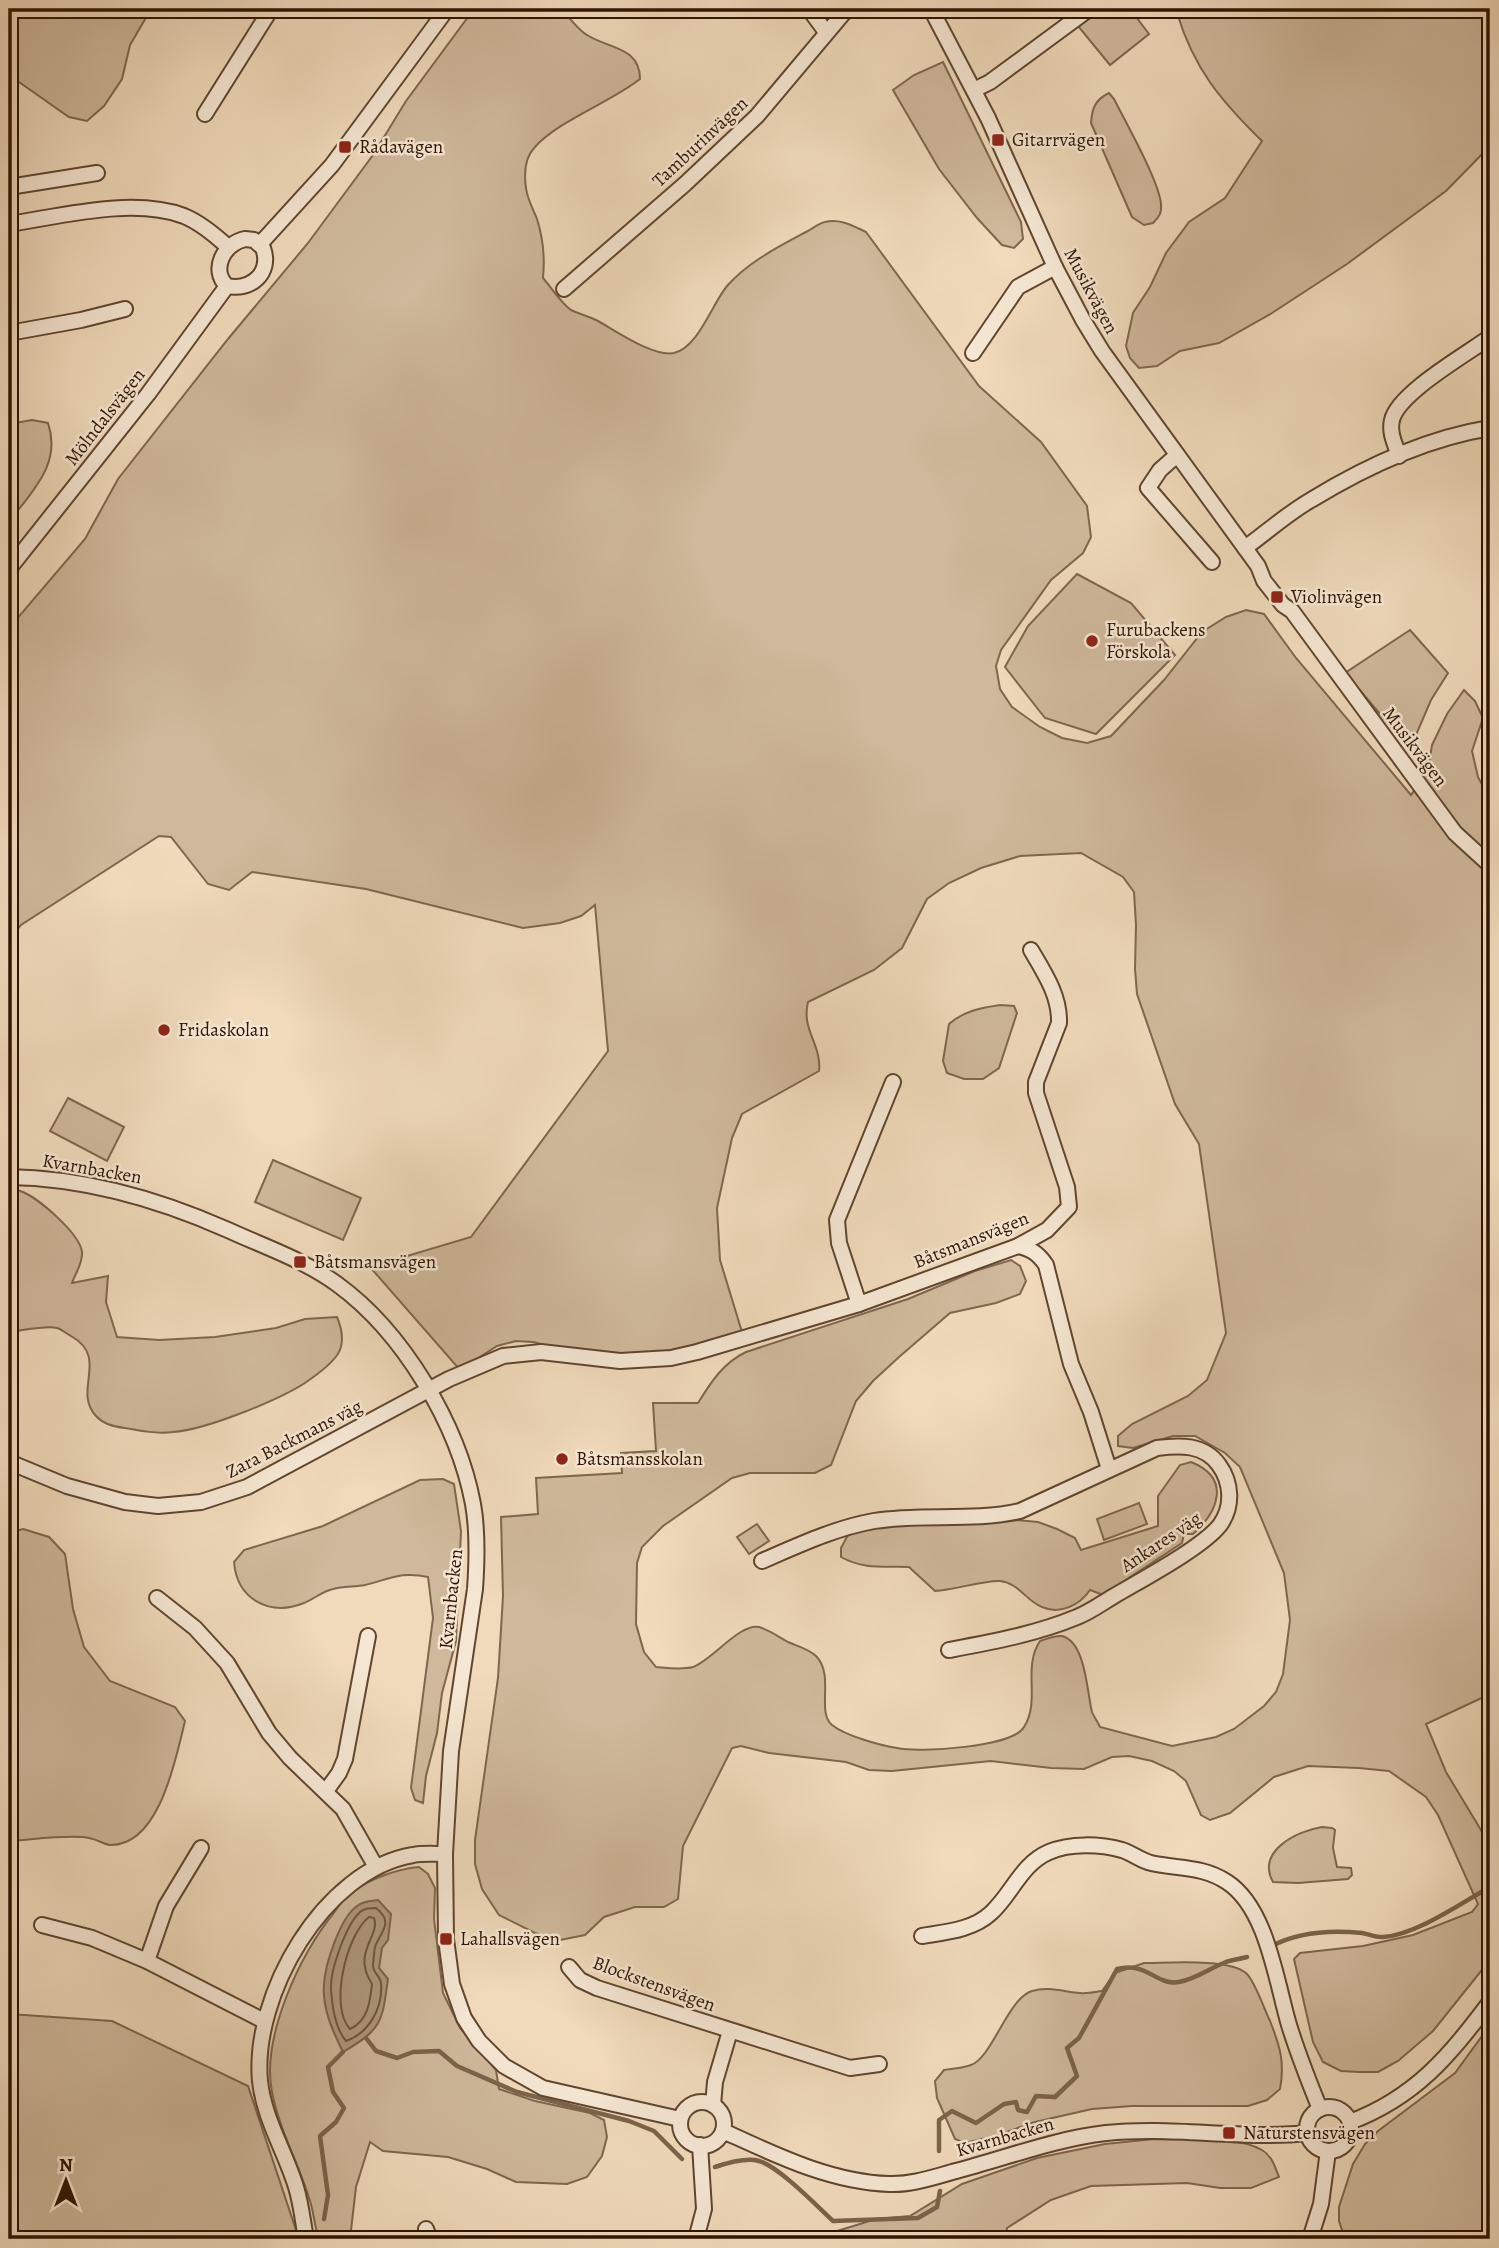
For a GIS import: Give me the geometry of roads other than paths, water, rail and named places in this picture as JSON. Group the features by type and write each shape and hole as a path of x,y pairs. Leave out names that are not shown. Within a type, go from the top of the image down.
{"street":[{"path":"205,114 271,9"},
{"path":"260,244 332,165 447,9"},
{"path":"809,9 827,32"},
{"name":"Tamburinvägen","path":"564,289 685,184 757,116 847,9"},
{"name":"Musikvägen","path":"931,9 974,90 1055,267 1102,351 1258,566 1273,577 1289,598 1292,611 1455,833 1490,865"},
{"path":"974,90 990,82 1089,9"},
{"path":"9,187 97,173"},
{"path":"9,224 120,207 153,209 186,217 202,225 228,247"},
{"path":"245,239 260,244 265,254 262,274 246,286 227,286 219,272 221,258 228,247 245,239"},
{"path":"973,353 1018,287 1055,267"},
{"name":"Mölndalsvägen","path":"9,569 148,394 227,286"},
{"path":"9,333 125,309"},
{"path":"1399,456 1391,433 1395,413 1406,398 1490,337"},
{"path":"1245,548 1309,500 1368,469 1444,439 1490,428"},
{"path":"1177,455 1160,470 1148,488 1212,562"},
{"name":"Båtsmansvägen","path":"429,1390 510,1354 564,1354 621,1361 671,1358 859,1304 1018,1246 1047,1230 1069,1207 1067,1187 1036,1093 1036,1082 1059,1023 1059,1014 1047,977 1031,950"},
{"path":"859,1304 839,1243 837,1220 893,1082"},
{"name":"Kvarnbacken","path":"9,1177 59,1180 153,1200 300,1262 336,1283 359,1301 406,1353 429,1390 459,1455 468,1480 473,1507 477,1562 452,1751 445,1854 446,1939 453,1984 464,2018 479,2041 503,2066 543,2088 680,2119"},
{"path":"1018,1246 1039,1255 1046,1265 1071,1364 1091,1412 1109,1469"},
{"name":"Zara Backmans väg","path":"9,1462 67,1486 125,1502 158,1506 201,1502 247,1488 429,1390"},
{"name":"Ankares väg","path":"762,1561 835,1530 875,1521 999,1516 1020,1511 1157,1448 1179,1445 1196,1448 1209,1454 1219,1464 1230,1491 1227,1512 1221,1524 1200,1542 1079,1617 1009,1639 948,1650"},
{"path":"157,1598 195,1628 227,1663 269,1733 290,1758 343,1809 376,1867"},
{"path":"326,1791 345,1759 368,1636"},
{"path":"922,1936 965,1928 989,1916 1025,1870 1037,1859 1063,1848 1079,1846 1113,1849 1124,1851 1149,1863 1196,1868 1215,1875 1247,1899 1256,1916 1296,2046 1321,2109"},
{"path":"147,1961 166,1906 201,1847"},
{"path":"306,2239 296,2188 271,2126 262,2095 260,2067 264,2021 271,1999 298,1945 322,1910 339,1894 376,1867 413,1854 445,1854"},
{"path":"42,1925 92,1938 147,1961 264,2021"},
{"name":"Blockstensvägen","path":"569,1967 580,1980 597,1988 730,2031 850,2068 879,2064"},
{"path":"1350,2122 1382,2108 1423,2081 1448,2056 1490,2002"},
{"name":"Blockstensvägen","path":"713,2105 715,2082 730,2031"},
{"path":"704,2102 713,2105 723,2116 723,2131 716,2141 700,2145 692,2143 685,2138 680,2119 686,2109 694,2104 704,2102"},
{"path":"1321,2109 1338,2109 1350,2122 1348,2141 1339,2149 1328,2151 1315,2145 1308,2133 1310,2119 1321,2109"},
{"name":"Kvarnbacken","path":"723,2131 824,2174 891,2184 918,2182 1063,2140 1107,2133 1308,2133"},
{"path":"696,2239 704,2209 700,2145"},
{"path":"1310,2239 1321,2204 1328,2151"}],"water":[{"path":"378,1900 391,1914 388,1940 382,1948 379,1968 388,1979 384,2006 373,2030 343,2052 326,2011 324,1985 327,1965 334,1942 351,1912 362,1903"}],"waterway":[{"path":"1272,1946 1293,1938 1327,1932 1362,1933 1380,1937 1396,1935 1438,1917 1490,1887"},
{"path":"939,2151 939,2120 952,2111 976,2123 1004,2104 1016,2102 1018,2110 1027,2112 1036,2096 1055,2097 1077,2076 1067,2048 1079,2038 1117,1969 1136,1968 1164,1981 1179,1982 1226,1962 1247,1957"},
{"path":"366,2038 376,2051 397,2058 413,2052 439,2051 457,2066 517,2092 629,2121 654,2131 682,2159"},
{"path":"324,2219 328,2195 320,2136 336,2122 344,2108 333,2092 328,2067 343,2052"},
{"path":"715,2167 748,2160 767,2164 797,2187 833,2221 918,2218 937,2207 940,2191"}],"place":[{"name":"Gitarrvägen","path":"998,140"},
{"name":"Rådavägen","path":"345,147"},
{"name":"Violinvägen","path":"1277,597"},
{"name":"Furubackens Förskola","path":"1092,641"},
{"name":"Fridaskolan","path":"164,1030"},
{"name":"Båtsmansvägen","path":"300,1262"},
{"name":"Båtsmansskolan","path":"562,1459"},
{"name":"Lahallsvägen","path":"446,1939"},
{"name":"Naturstensvägen","path":"1229,2133"}]}
